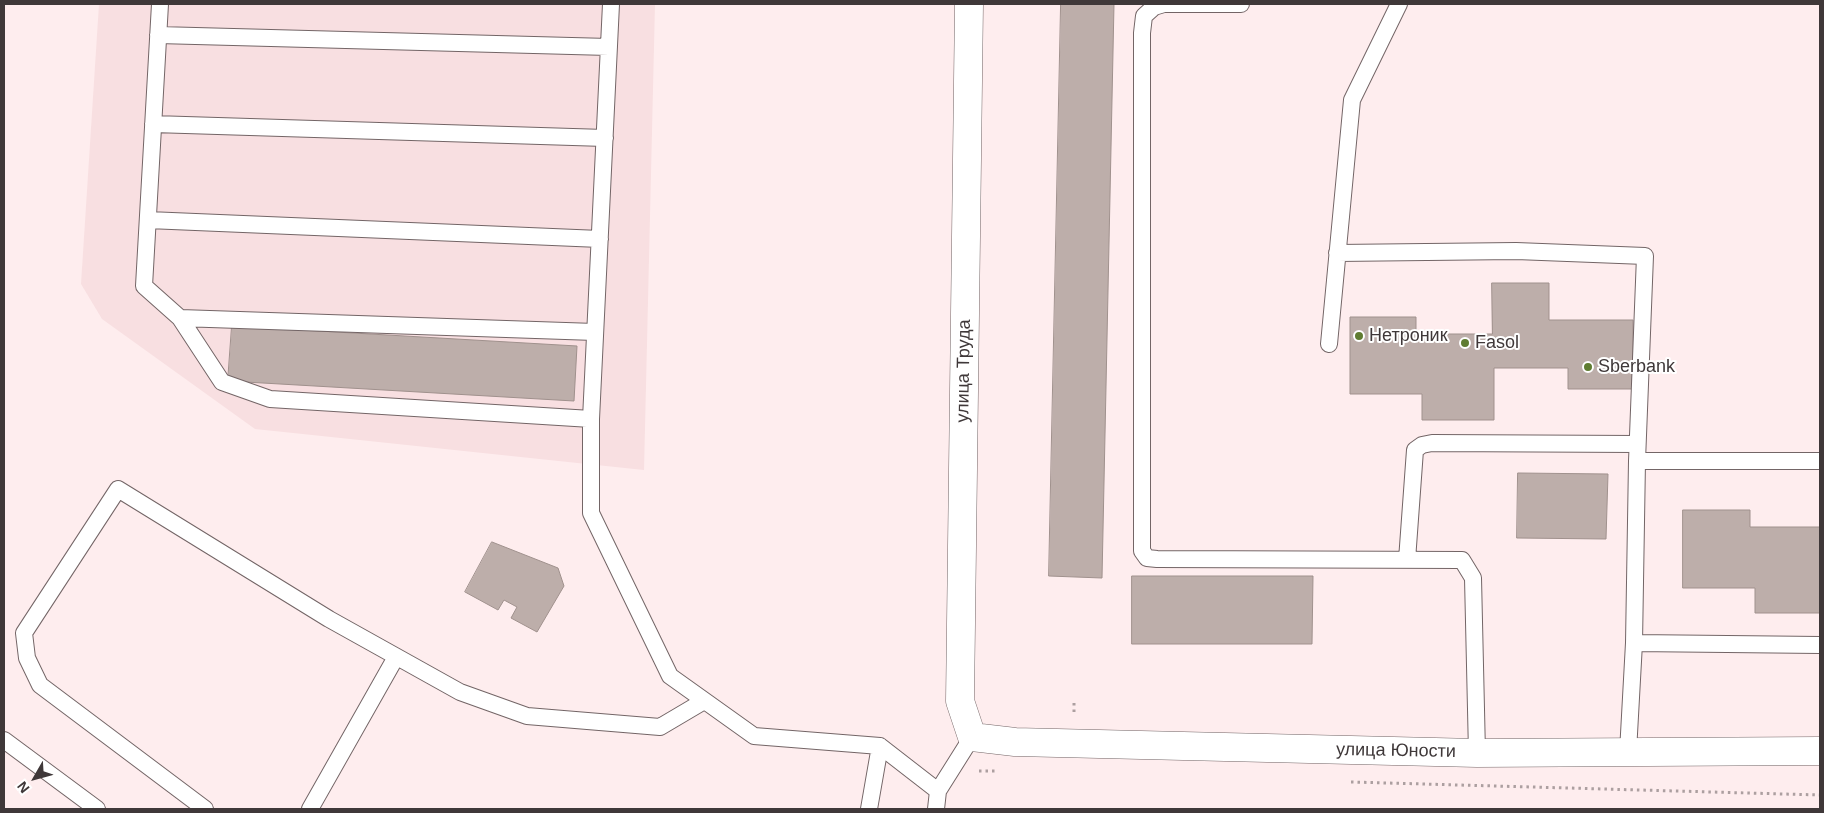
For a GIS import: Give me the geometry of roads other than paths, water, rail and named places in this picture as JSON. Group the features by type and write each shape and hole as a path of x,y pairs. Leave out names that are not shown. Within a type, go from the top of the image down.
{"street":[{"name":"улица Труда","path":"969,4 960,702 972,737"},
{"name":"улица Юности","path":"972,737 1015,742 1477,753 1820,750"}],"lane":[{"path":"160,4 144,286 180,318 222,382 270,399 591,419"},
{"path":"611,4 591,419 591,513 670,676 754,736 880,746 938,791"},
{"path":"1240,4 1164,4 1154,7 1144,16 1142,43 1142,551 1147,558 1157,559 1462,560 1473,578 1477,753"},
{"path":"1329,344 1352,100 1399,4"},
{"path":"158,34 609,47"},
{"path":"153,124 605,138"},
{"path":"148,220 600,239"},
{"path":"1337,253 1516,251 1645,256 1636,461 1634,643 1628,752"},
{"path":"180,318 595,332"},
{"path":"1407,560 1415,450 1422,445 1432,443 1637,444"},
{"path":"1636,461 1820,461"},
{"path":"205,809 40,685 27,658 24,633 118,489 329,619 460,692 527,716 660,727 704,701"},
{"path":"1634,643 1820,645"},
{"path":"310,809 396,657"},
{"path":"936,809 938,791 972,737"},
{"path":"4,740 97,809"},
{"path":"869,809 880,746"}],"place":[{"name":"Нетроник","path":"1359,336"},
{"name":"Fasol","path":"1465,343"},
{"name":"Sberbank","path":"1588,367"}]}
